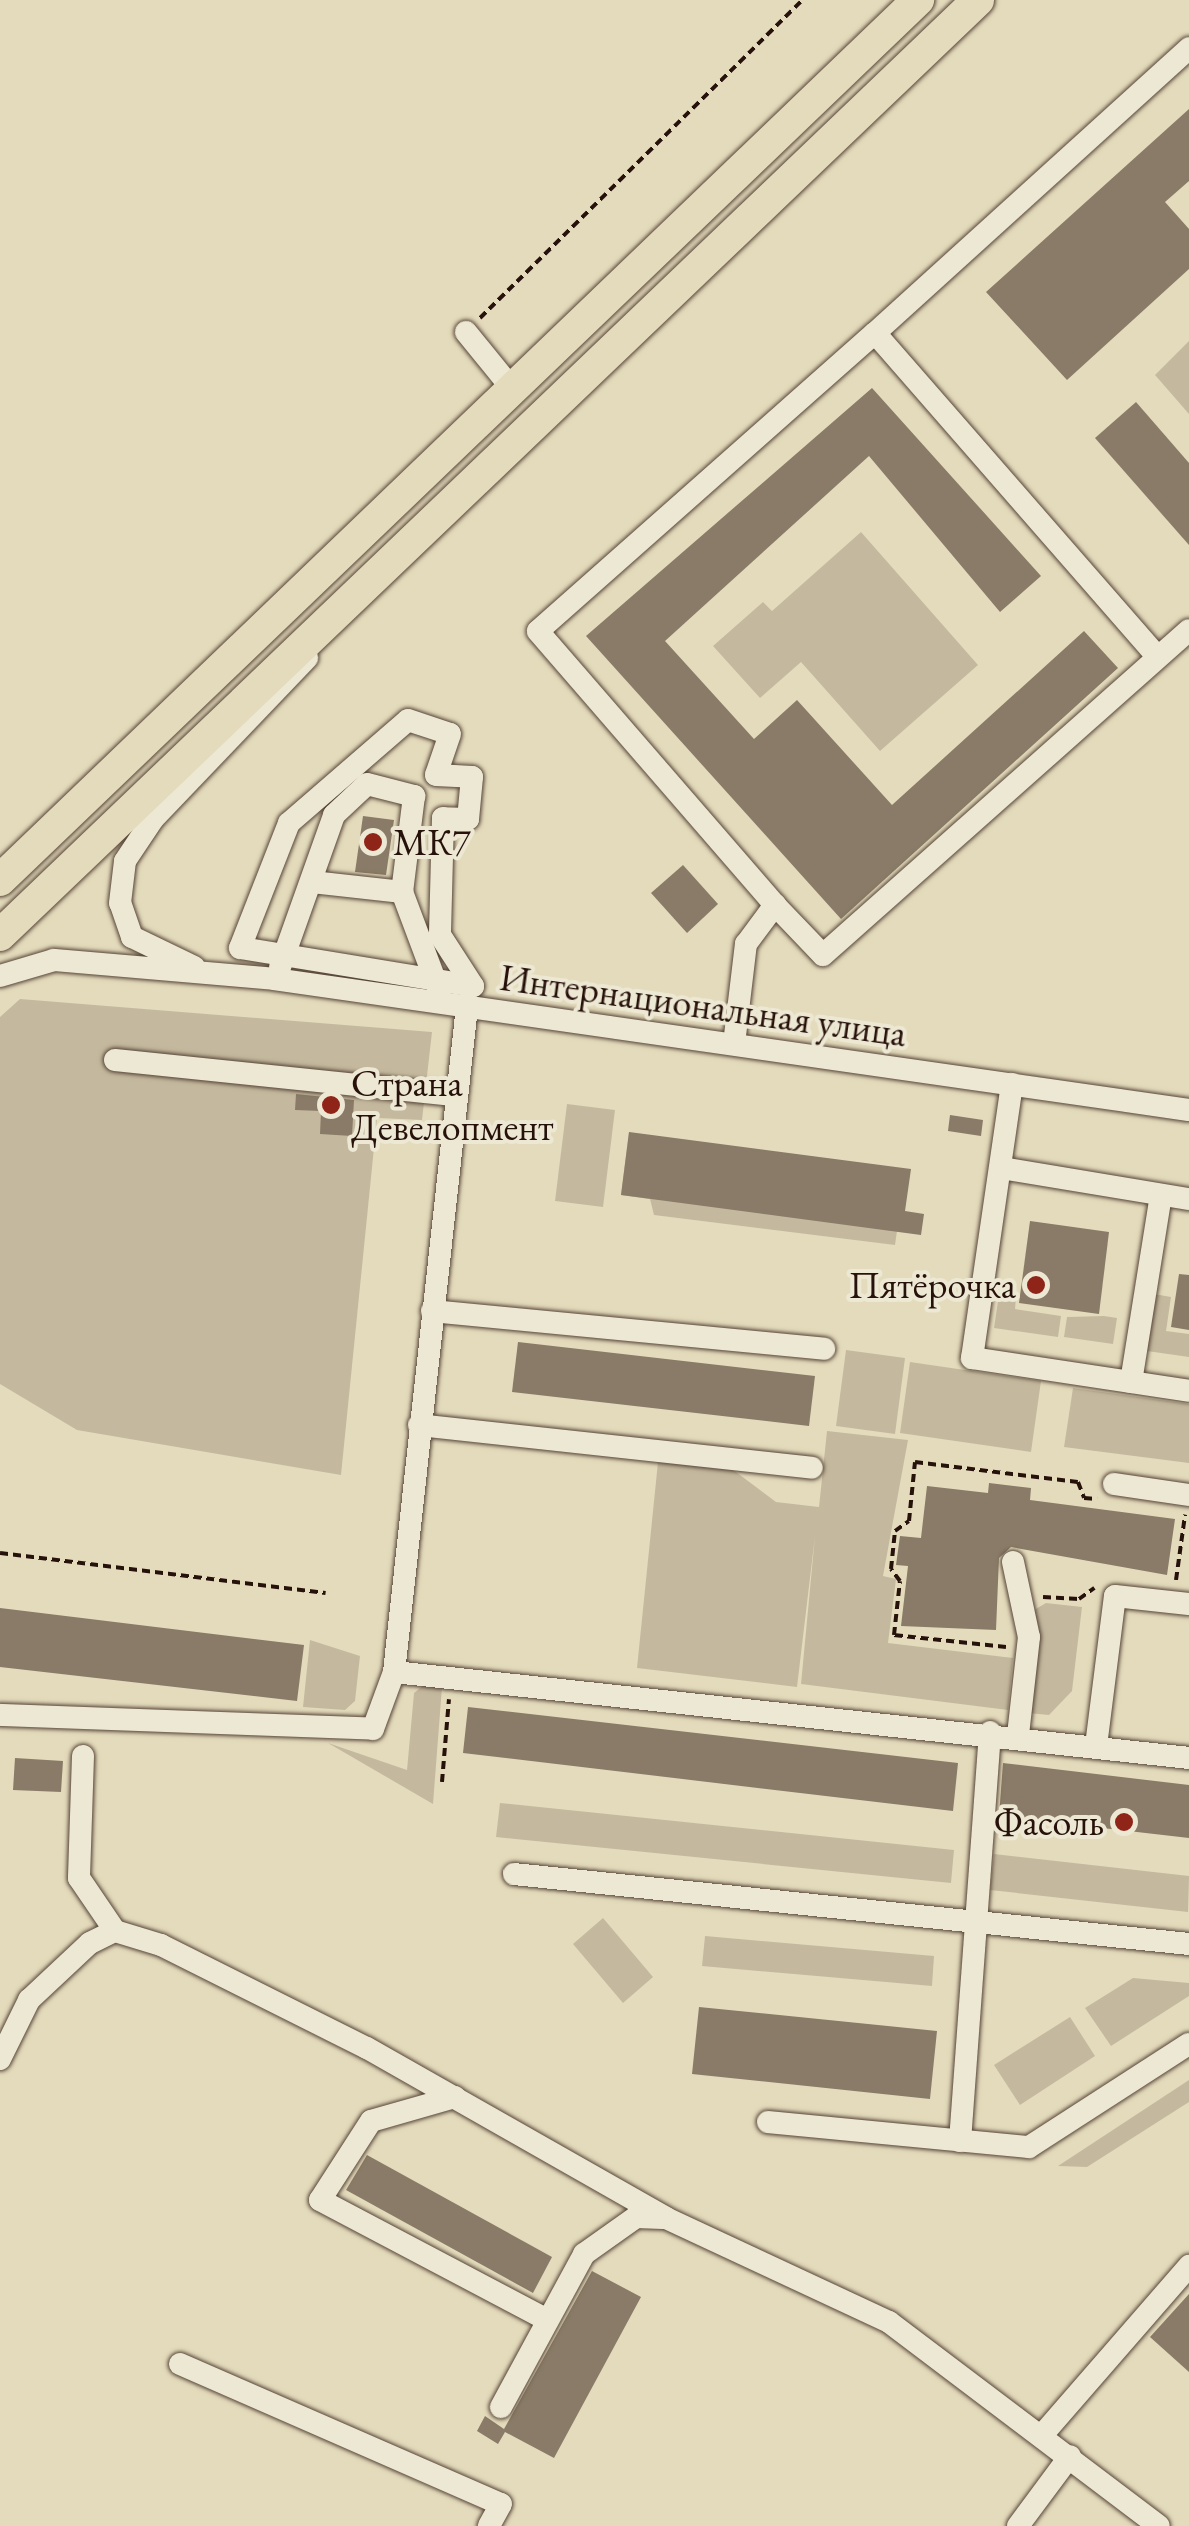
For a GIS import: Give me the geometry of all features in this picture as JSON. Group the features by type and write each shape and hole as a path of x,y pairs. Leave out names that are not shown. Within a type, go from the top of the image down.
{"highway":[{"path":"0,880 509,384 918,0"},
{"path":"0,935 978,0"}],"street":[{"path":"1189,48 538,631 774,905 823,955 1189,630"},
{"path":"466,332 509,384"},
{"path":"875,332 1158,657"},
{"path":"206,972 132,937 120,903 125,861 154,819 302,667 329,618"},
{"path":"408,720 450,734 436,776 472,777 468,819 444,818 440,935 473,986 285,956 240,948 288,823 408,720"},
{"path":"0,1714 373,1729 394,1672 456,1096 458,1005 434,980 402,892 414,796 367,784 334,815 274,979"},
{"path":"312,882 402,892"},
{"path":"734,1044 746,944 774,905"},
{"name":"Интернациональная улица","path":"0,976 54,960 274,979 1189,1110"},
{"path":"116,1060 456,1096"},
{"path":"1012,1084 972,1358 1189,1391"},
{"path":"1001,1168 1189,1199"},
{"path":"1132,1382 1160,1194"},
{"path":"432,1311 824,1350"},
{"path":"419,1426 812,1468"},
{"path":"1114,1484 1189,1495"},
{"path":"1013,1562 1029,1637 1018,1735"},
{"path":"1096,1746 1115,1596 1189,1604"},
{"path":"394,1672 1018,1735 1189,1758"},
{"path":"960,2141 972,1924 990,1732"},
{"path":"82,1756 79,1878 116,1932 161,1945 455,2097 666,2218 840,2294 1043,2434 1159,2526"},
{"path":"514,1874 1189,1944"},
{"path":"0,2059 29,2000 60,1966 116,1932"},
{"path":"768,2122 1029,2147 1189,2044"},
{"path":"455,2097 372,2121 320,2200 546,2319"},
{"path":"502,2407 584,2254 636,2217 666,2218"},
{"path":"1043,2434 1189,2266"},
{"path":"180,2364 501,2504 490,2526"},
{"path":"1018,2526 1070,2456"}],"path":[{"path":"466,332 802,0"},
{"path":"0,1553 326,1593"}],"shaded area":[{"path":"1189,341 1189,414 1155,375"},
{"path":"861,532 978,665 880,751 801,662 760,698 713,646 763,602 772,611"},
{"path":"20,999 432,1032 422,1120 377,1118 341,1475 77,1430 0,1384 0,1017"},
{"path":"567,1104 615,1110 603,1207 555,1201"},
{"path":"629,1132 897,1231 895,1245 654,1215 650,1199 621,1195"},
{"path":"1154,1294 1171,1297 1166,1331 1189,1334 1189,1357 1147,1351"},
{"path":"999,1295 1016,1298 1015,1309 1061,1316 1058,1337 994,1328"},
{"path":"1067,1317 1117,1318 1113,1344 1064,1337"},
{"path":"846,1350 905,1358 895,1434 836,1426"},
{"path":"910,1362 1041,1381 1031,1452 900,1433"},
{"path":"1073,1388 1189,1404 1189,1463 1064,1447"},
{"path":"827,1431 908,1440 883,1576 896,1579 888,1643 1013,1658 1008,1710 801,1684 815,1536 797,1687 637,1668 658,1462 732,1469 776,1502 819,1507"},
{"path":"1046,1603 1082,1607 1072,1691 1049,1715 1028,1713 1029,1613"},
{"path":"310,1640 360,1656 355,1701 345,1710 303,1707"},
{"path":"424,1685 442,1687 433,1804 328,1743 407,1770 414,1693"},
{"path":"500,1803 954,1850 951,1883 496,1837"},
{"path":"994,1854 1189,1876 1188,1912 990,1890"},
{"path":"603,1918 653,1977 623,2003 573,1944"},
{"path":"705,1936 934,1956 932,1986 702,1966"},
{"path":"1133,1978 1189,1983 1189,1996 1111,2046 1085,2008"},
{"path":"1070,2017 1095,2056 1020,2105 994,2065"},
{"path":"1189,2080 1189,2102 1087,2167 1058,2166"}],"building":[{"path":"1189,109 1189,181 1165,202 1189,229 1189,269 1067,380 986,292"},
{"path":"872,388 1041,576 1000,612 869,456 665,641 754,739 797,700 892,805 1084,631 1118,668 841,919 586,636"},
{"path":"1136,402 1189,463 1189,545 1095,438"},
{"path":"363,816 394,820 386,875 355,872"},
{"path":"683,865 718,904 687,933 651,893"},
{"path":"296,1094 354,1100 352,1136 320,1134 321,1111 295,1110"},
{"path":"950,1115 983,1120 981,1136 948,1131"},
{"path":"629,1132 911,1169 905,1211 924,1214 921,1235 621,1195"},
{"path":"1030,1221 1109,1232 1099,1314 1019,1303"},
{"path":"1179,1274 1189,1275 1189,1330 1171,1327"},
{"path":"518,1342 815,1376 809,1426 512,1392"},
{"path":"989,1483 1031,1488 1030,1500 1175,1519 1167,1575 1011,1547 999,1558 996,1630 901,1626 908,1566 896,1565 900,1536 921,1538 927,1486 988,1493"},
{"path":"0,1608 304,1645 297,1701 0,1667"},
{"path":"468,1707 958,1763 953,1811 463,1753"},
{"path":"15,1758 63,1761 61,1792 13,1790"},
{"path":"1003,1763 1189,1785 1189,1838 999,1816"},
{"path":"699,2007 937,2031 930,2099 692,2074"},
{"path":"367,2155 552,2257 533,2293 346,2190"},
{"path":"592,2271 641,2297 554,2458 505,2432 498,2444 477,2431 485,2416 504,2429"},
{"path":"1189,2294 1189,2372 1150,2337"}],"place":[{"name":"МК7","path":"373,842"},
{"name":"Страна Девелопмент","path":"331,1105"},
{"name":"Пятёрочка","path":"1036,1285"},
{"name":"Фасоль","path":"1124,1822"}]}
